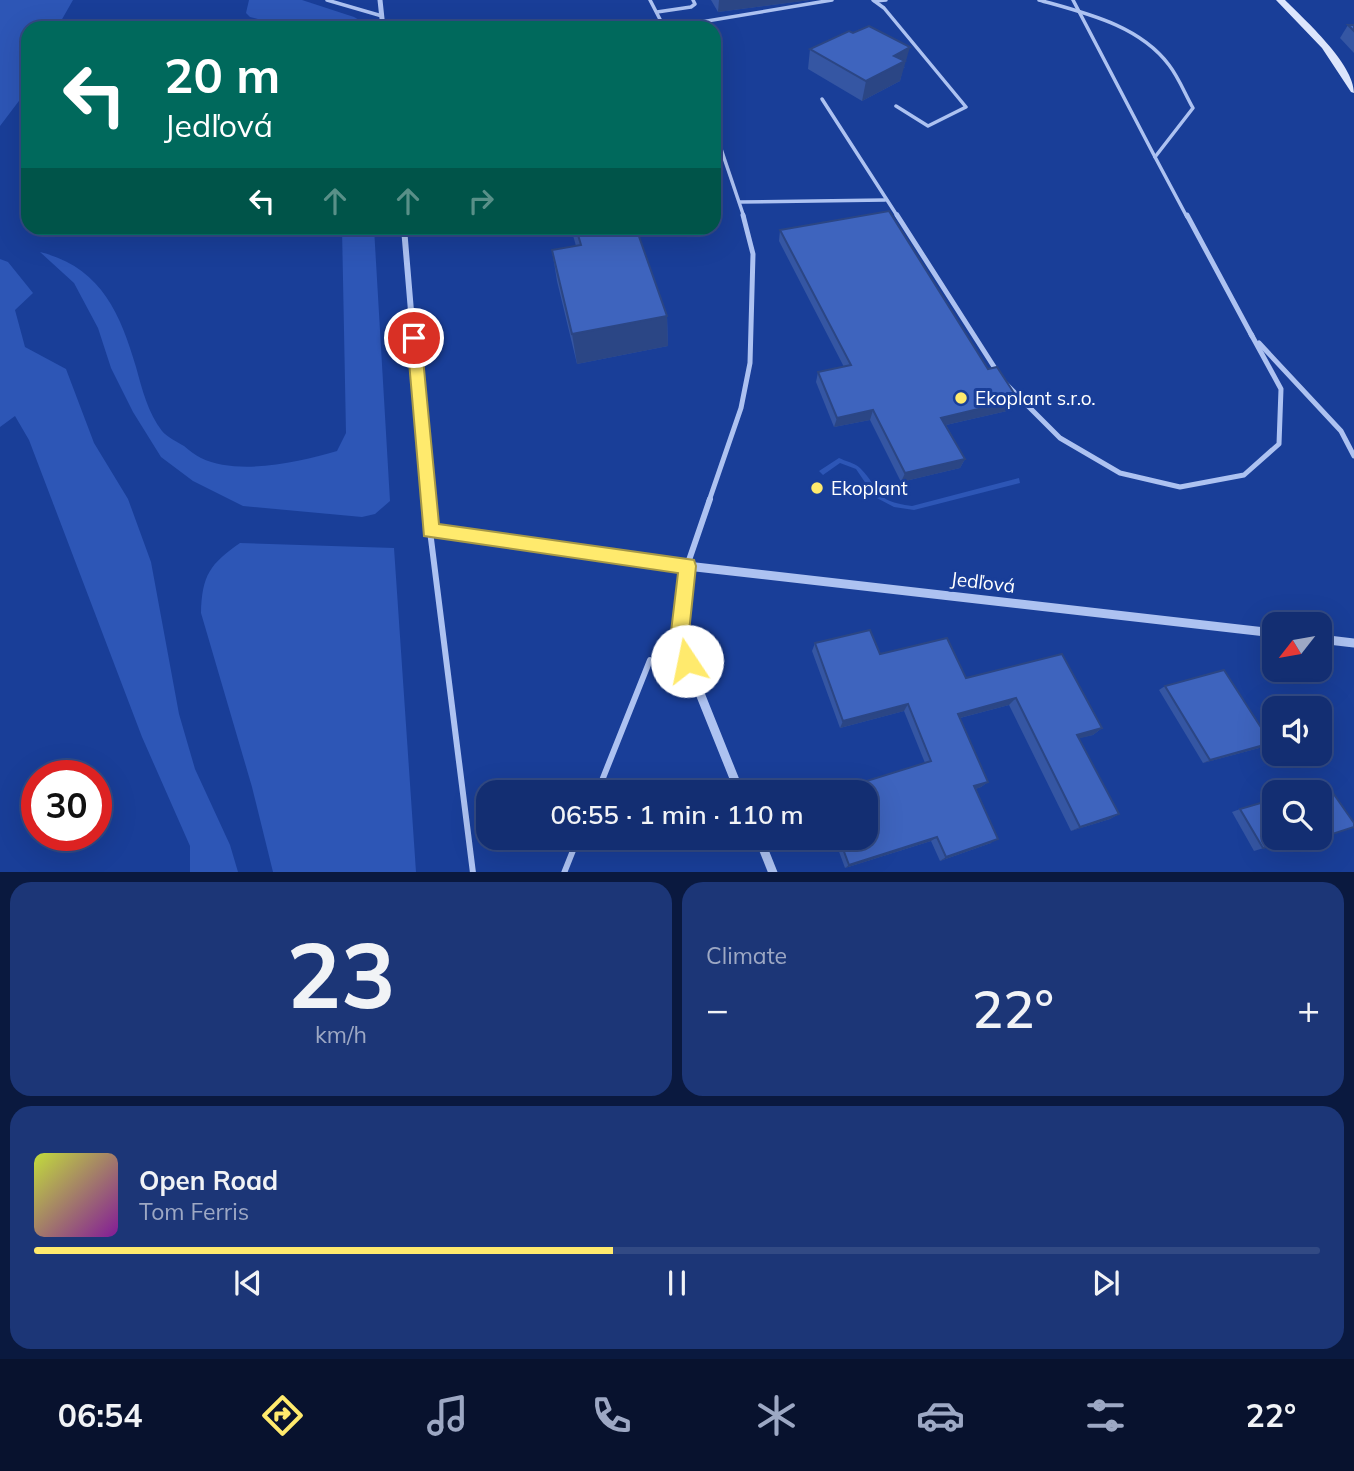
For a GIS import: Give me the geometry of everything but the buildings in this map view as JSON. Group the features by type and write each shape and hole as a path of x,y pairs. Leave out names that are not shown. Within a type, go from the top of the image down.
{"main road":[{"path":"1280,0 1325,46 1354,90"}],"street":[{"path":"380,0 382,21"},
{"path":"405,235 430,531"},
{"name":"Jedľová","path":"430,531 687,566 1262,633"},
{"path":"687,566 680,632 682,642 687,661 735,780"},
{"path":"1332,640 1354,643"},
{"path":"764,850 773,872"}],"lane":[{"path":"327,0 382,16"},
{"path":"650,0 662,21"},
{"path":"657,12 691,7 695,4 693,0"},
{"path":"702,21 832,0"},
{"path":"874,0 887,0"},
{"path":"874,0 884,8 966,107 928,126 896,106"},
{"path":"1039,0 1077,10 1129,32 1164,57 1193,108 1155,157"},
{"path":"822,99 1002,379 1060,438 1120,473 1180,487 1244,475 1279,444 1281,389 1073,0"},
{"path":"687,566 741,408 750,363 753,254 740,202 721,148"},
{"path":"740,202 885,200"},
{"path":"1251,334 1341,431 1354,456"},
{"path":"430,531 473,872"},
{"path":"602,780 650,660"},
{"path":"564,872 573,850"}],"shaded area":[{"path":"0,0 73,0 61,21 21,21 21,98 0,126"},
{"path":"249,0 302,0 361,21 265,21 250,17 246,13"},
{"path":"342,235 374,235 390,501 375,514 362,517 243,506 193,481 161,457 133,412 111,368 98,328 74,283 40,252 61,259 93,280 123,328 149,409 157,424 164,433 199,457 233,466 269,465 337,451 346,433"},
{"path":"0,259 8,262 33,293 15,310 25,347 66,369 94,443 128,499 151,562 179,714 195,769 230,845 238,872 190,872 190,846 142,737 29,440 15,416 0,427"},
{"path":"839,458 860,468 884,498 912,506 1019,478 1020,483 914,510 894,507 875,497 856,469 840,463 823,475 819,471"},
{"path":"240,543 394,548 416,872 273,872 252,787 201,613 203,589 210,572 221,557"}],"place":[{"name":"Ekoplant s.r.o.","path":"961,398"},
{"name":"Ekoplant","path":"817,488"}],"route":[{"path":"414,338 430,531 687,566 680,632 687,661"}]}
